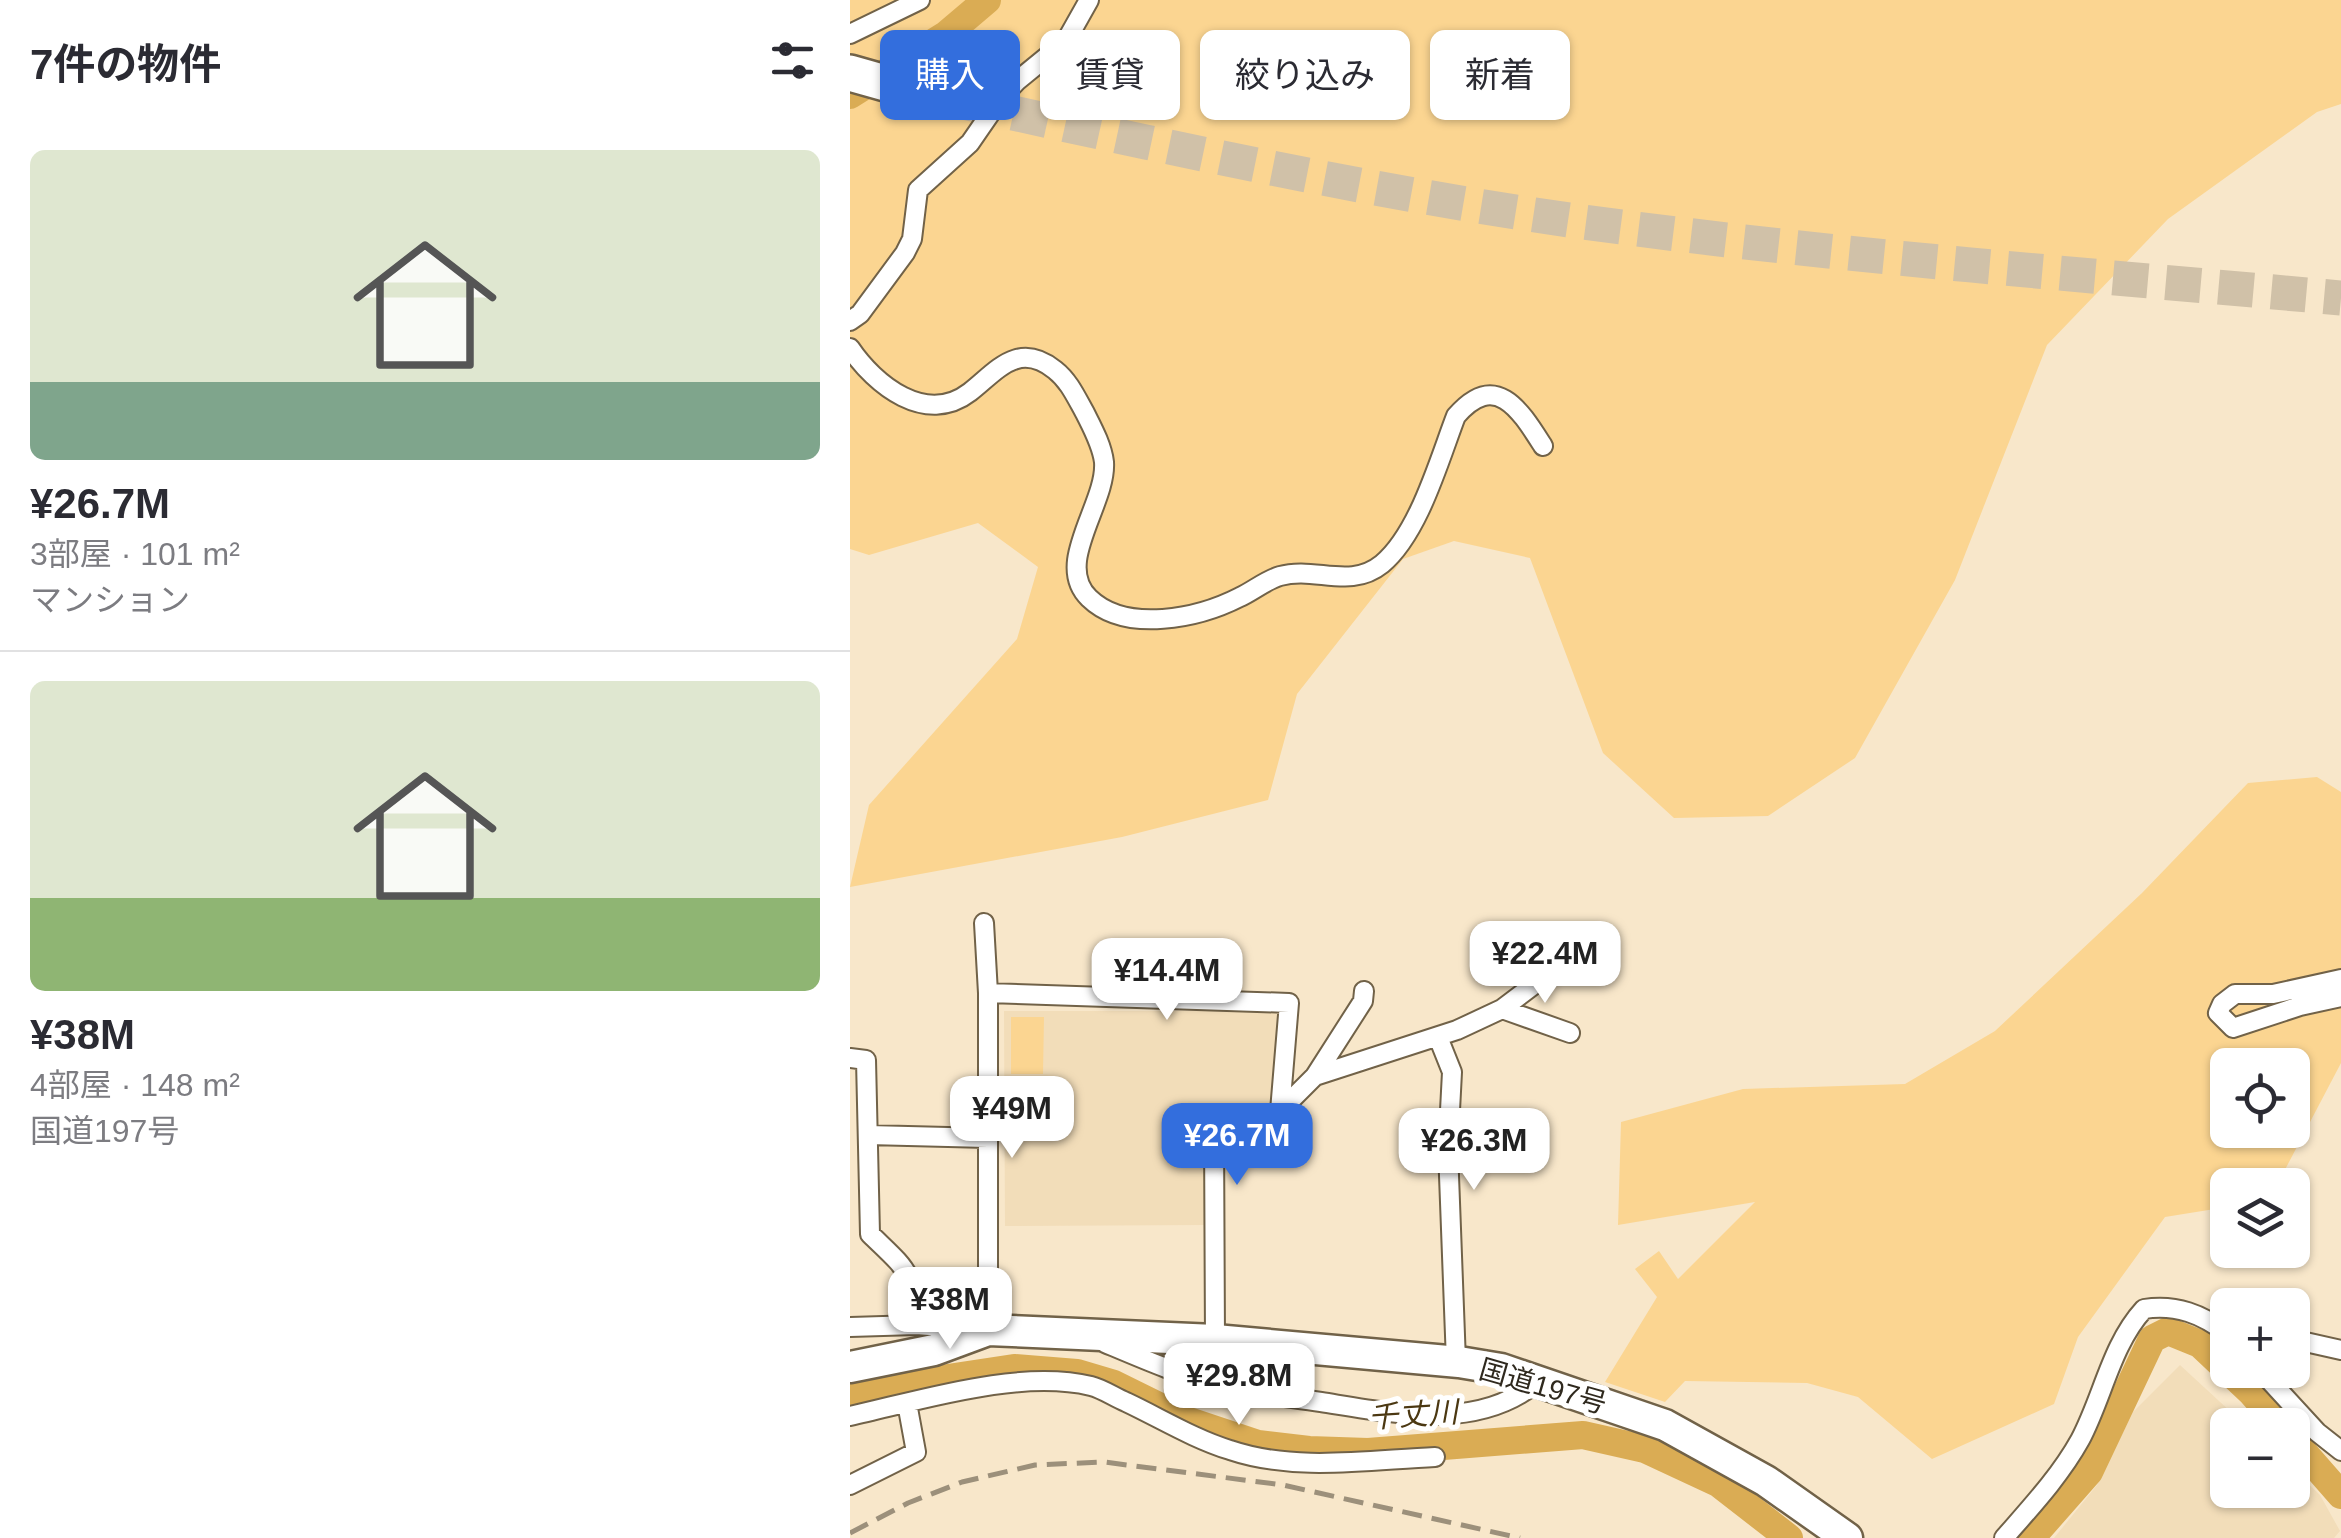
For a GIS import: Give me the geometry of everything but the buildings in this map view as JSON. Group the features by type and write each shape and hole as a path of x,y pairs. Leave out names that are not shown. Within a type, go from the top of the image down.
{"highway":[{"path":"850,73 880,81"},
{"name":"国道197号","path":"850,1367 934,1350 988,1330 1215,1340 1456,1362 1501,1370 1666,1425 1766,1481 1848,1538"}],"street":[{"path":"850,34 920,0"},
{"path":"850,322 905,253 912,239 918,190 970,144 1017,81 1066,42 1089,0"},
{"path":"850,348 864,368 895,393 919,404 942,404 968,394 1009,360 1028,359 1051,366 1068,382 1093,428 1104,459 1103,483 1075,563 1078,580 1086,595 1102,608 1130,616 1167,620 1200,614 1277,576 1299,573 1356,578 1370,573 1386,561 1406,534 1456,416 1470,400 1480,396 1506,399 1522,414 1543,446"},
{"path":"850,1326 916,1324 988,1330 988,992 984,923"},
{"path":"1315,1076 1438,1037 1502,1009 1560,965"},
{"path":"2341,979 2274,994 2235,994 2222,1004 2218,1014 2233,1028 2341,997"},
{"path":"988,992 1289,1004 1280,1111"},
{"path":"1215,1340 1214,1130 1274,1117 1315,1076 1363,1001 1364,992"},
{"path":"1502,1009 1570,1033"},
{"path":"1438,1037 1452,1072 1448,1149 1456,1362"},
{"path":"850,1058 866,1060 870,1234 910,1274 915,1288 916,1324"},
{"path":"868,1134 988,1138"},
{"path":"2004,1538 2060,1473 2098,1401 2126,1328 2144,1309 2179,1308 2210,1323"},
{"path":"1076,1332 1222,1386 1380,1413 1430,1416 1497,1404 1520,1396 1536,1382"},
{"path":"2310,1343 2341,1350"},
{"path":"850,1416 1011,1381 1055,1382 1093,1386 1199,1438 1281,1462 1435,1457"},
{"path":"2276,1388 2341,1451"},
{"path":"850,1485 916,1452 907,1403"}],"shaded area":[{"path":"850,0 2341,0 2341,104 2317,112 2168,219 2047,345 1955,580 1855,758 1768,816 1674,818 1603,753 1530,558 1454,541 1403,559 1297,694 1268,800 1122,837 850,887 869,805 1017,639 1038,567 978,523 869,555 850,549"},
{"path":"2317,777 2341,792 2341,1063 2310,1122 2310,1048 2210,1048 2210,1148 2296,1148 2286,1168 2210,1168 2210,1210 2165,1217 2078,1337 2054,1404 1932,1459 1858,1397 1807,1383 1685,1381 1665,1402 1605,1382 1657,1297 1635,1269 1659,1251 1678,1279 1755,1202 1618,1225 1621,1122 1743,1089 1905,1084 1995,1031 2142,893 2248,783"},
{"path":"1004,1011 1280,1011 1275,1099 1263,1112 1207,1123 1204,1225 1005,1226"},
{"path":"1011,1017 1044,1017 1043,1074 1011,1074"},
{"path":"2180,1365 2227,1408 2210,1408 2210,1508 2310,1508 2310,1485 2320,1495 2340,1531 2334,1538 2054,1538 2097,1485 2133,1412"}],"waterway":[{"path":"850,95 947,34 987,0"},
{"name":"千丈川","path":"2031,1538 2089,1472 2152,1339 2168,1331 2200,1344 2265,1408"},
{"name":"千丈川","path":"850,1393 1014,1368 1077,1373 1114,1384 1189,1421 1258,1444 1368,1452 1583,1435 1645,1449 1718,1483 1789,1538"},
{"name":"千丈川","path":"2310,1460 2341,1495"}],"tunnel":[{"path":"1020,114 1330,179 1583,222 1867,255 2341,298"}],"railway":[{"path":"850,1533 908,1503 962,1482 1035,1465 1104,1462 1283,1485 1520,1538"}]}
